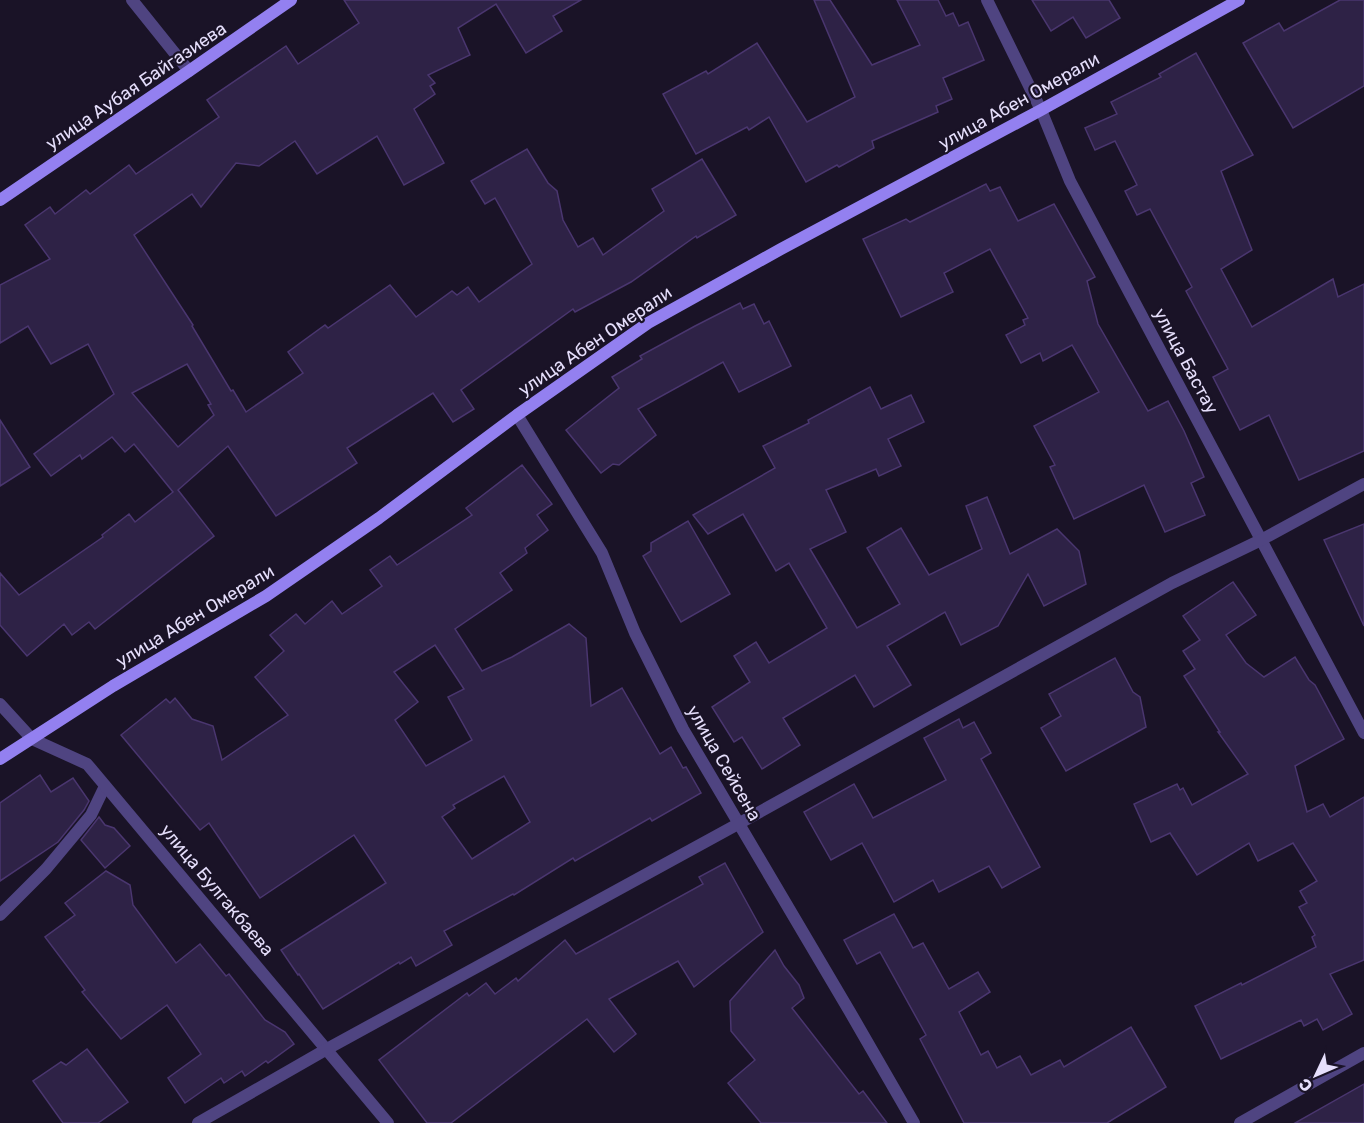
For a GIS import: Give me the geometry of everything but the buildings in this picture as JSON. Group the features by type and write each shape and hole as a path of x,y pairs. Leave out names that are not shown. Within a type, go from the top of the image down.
{"main road":[{"name":"улица Аубая Байгазиева","path":"0,200 291,0"},
{"name":"улица Абен Омерали","path":"0,759 113,686 266,596 379,518 517,415 648,322 1041,110 1239,0"}],"street":[{"path":"132,0 189,71"},
{"name":"улица Бастау","path":"987,0 1041,110 1070,180 1364,733"},
{"name":"улица Сейсена","path":"517,415 602,553 635,633 683,729 914,1123"},
{"path":"198,1123 327,1049 1172,583 1261,540 1364,484"},
{"name":"улица Булгакбаева","path":"0,704 32,739 87,764 388,1123"},
{"path":"0,915 46,869 91,815 105,786"},
{"path":"1240,1123 1364,1053"}]}
